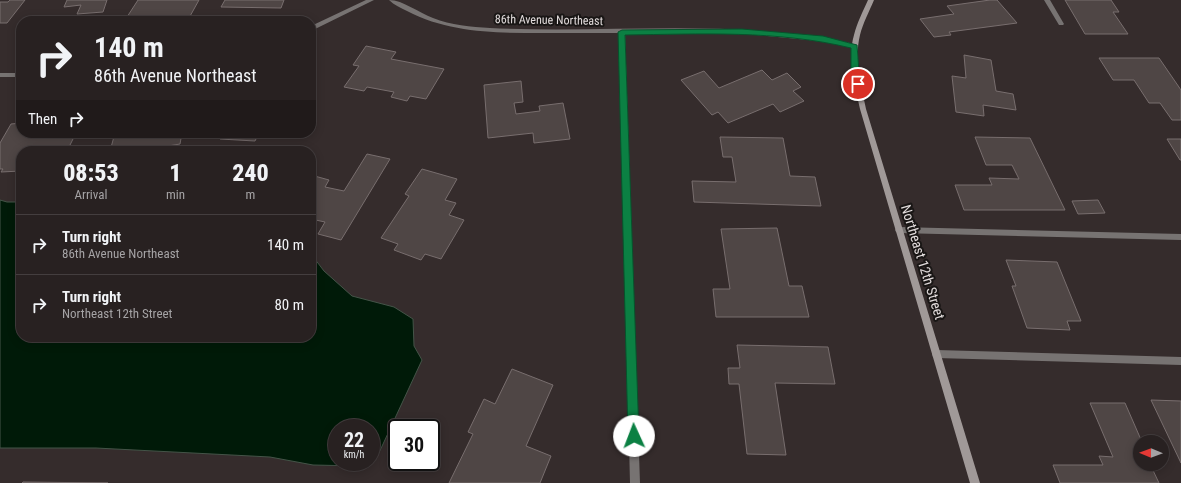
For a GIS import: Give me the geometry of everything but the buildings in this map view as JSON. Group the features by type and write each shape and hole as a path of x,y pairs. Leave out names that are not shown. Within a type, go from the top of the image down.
{"main road":[{"name":"Northeast 12th Street","path":"871,0 861,22 855,46 855,72 863,109 975,483"}],"street":[{"path":"316,27 371,0"},
{"name":"86th Avenue Northeast","path":"392,0 414,13 443,24 476,29 622,32 742,32 823,39 855,46"},
{"path":"1047,0 1061,24"},
{"path":"622,32 635,483"},
{"path":"0,75 16,75"},
{"path":"899,230 1181,237"},
{"path":"936,354 1181,361"}],"shaded area":[{"path":"0,200 16,202 16,342 316,342 316,261 324,271 352,296 394,307 413,319 414,346 422,360 395,419 388,419 388,433 380,451 380,419 328,419 328,465 313,465 270,457 96,448 0,448"}],"route":[{"path":"634,436 622,32 742,32 823,39 855,46 855,72 858,84"}]}
